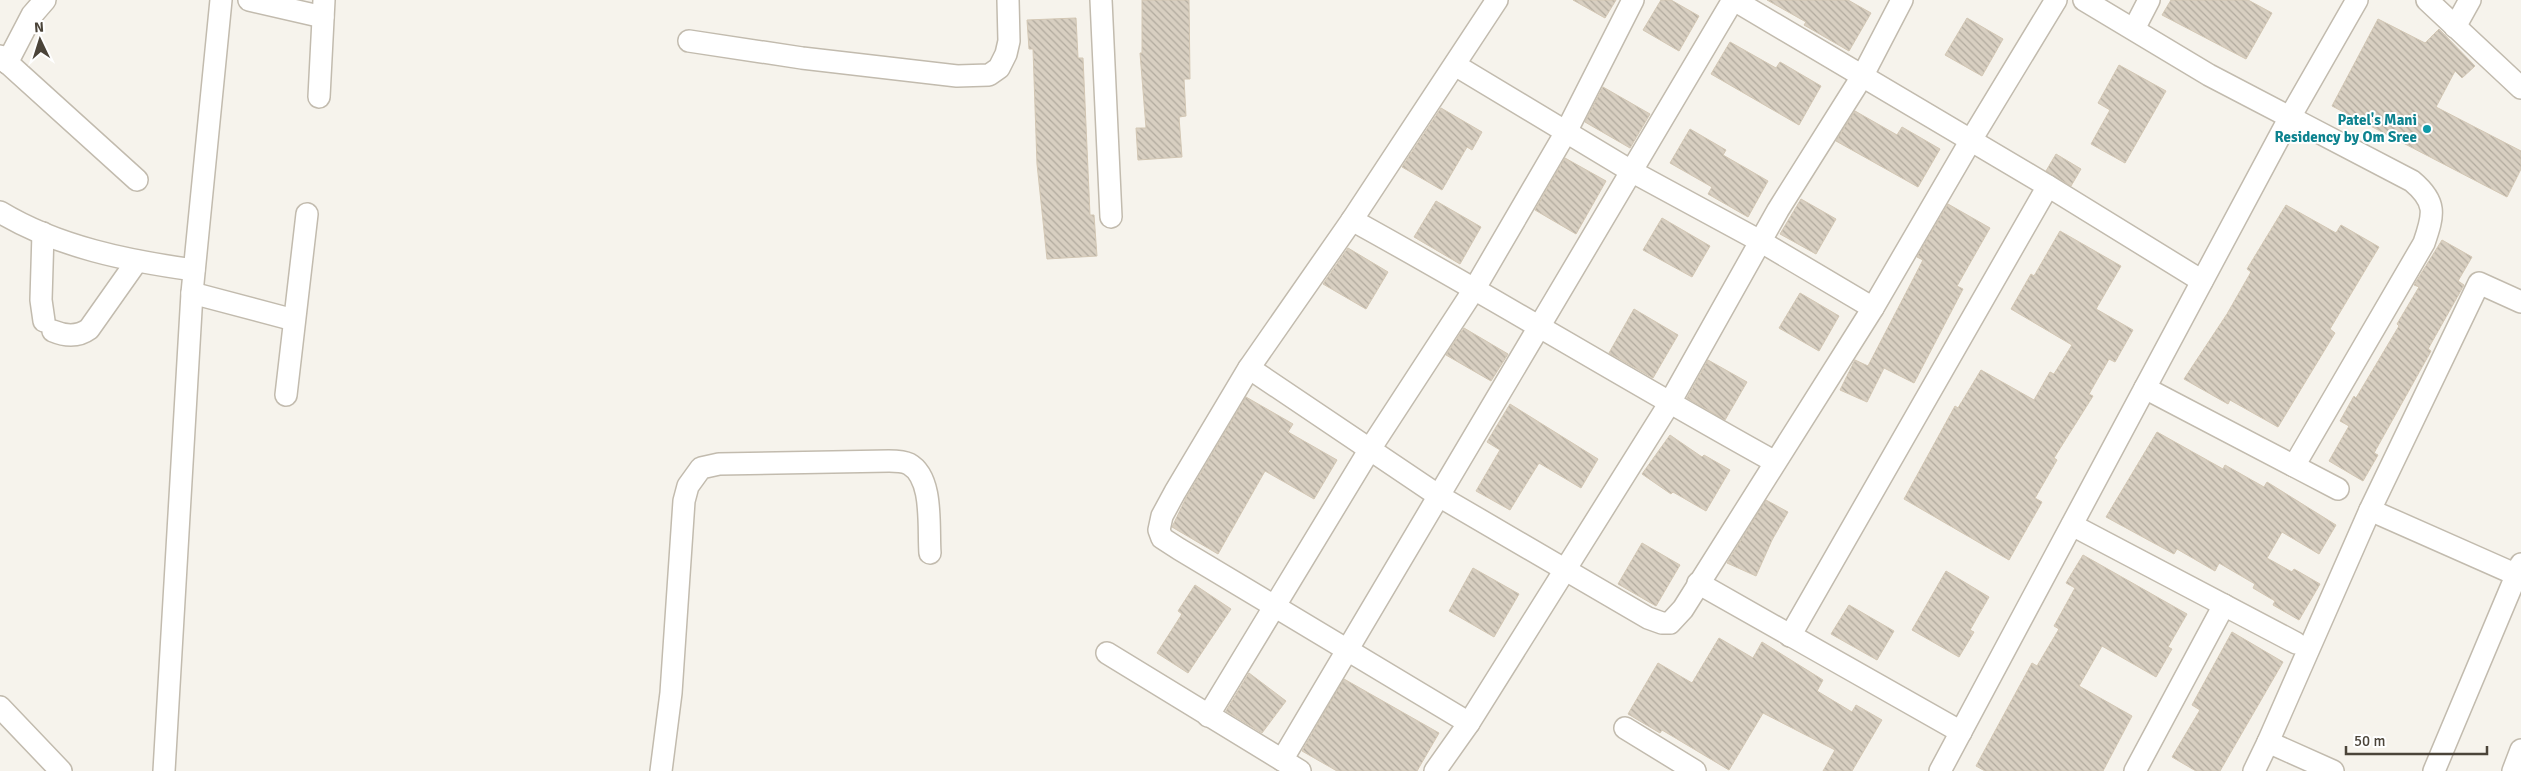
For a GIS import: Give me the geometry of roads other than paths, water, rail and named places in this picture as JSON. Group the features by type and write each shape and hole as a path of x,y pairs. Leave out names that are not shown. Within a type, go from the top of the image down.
{"street":[{"path":"45,0 32,15 4,59 137,180"},
{"path":"164,771 192,293 214,88 221,0"},
{"path":"249,0 324,9 319,97"},
{"path":"689,41 802,58 938,74 989,75 999,68 1006,54 1009,41 1008,0"},
{"path":"1101,0 1111,217"},
{"path":"1469,723 1348,649 1273,608 1178,550 1162,538 1159,530 1162,516 1249,368 1352,220 1497,0"},
{"path":"1208,716 1370,450 1475,288 1566,132 1633,0"},
{"path":"1282,760 1733,0 2048,186 2202,282"},
{"path":"1435,771 1469,723 1669,404 1760,241 1862,75 1902,0"},
{"path":"1249,368 1439,496 1648,618 1662,623 1670,623 1676,618 1874,308 1971,140 2056,0"},
{"path":"2084,0 2209,75 2412,181 2422,190 2430,202 2432,218 2424,242 2294,466"},
{"path":"2134,29 2150,0"},
{"path":"1940,771 2290,117 2357,0"},
{"path":"2427,0 2521,88"},
{"path":"2455,27 2470,0"},
{"path":"1455,65 1631,171 1760,241 1874,308"},
{"path":"1790,636 2048,186"},
{"path":"0,212 43,233 90,250 137,261 194,270"},
{"path":"286,395 307,214"},
{"path":"1352,220 1475,288 1669,404 1775,462"},
{"path":"43,233 42,300 48,326 74,335 83,334 89,329 137,261"},
{"path":"2254,771 2370,510 2479,283 2521,302"},
{"path":"192,293 294,320"},
{"path":"2146,388 2338,489"},
{"path":"661,771 671,692 684,501 688,486 700,468 719,464 889,461 908,464 923,478 926,490 930,553"},
{"path":"2370,510 2519,570 2434,771"},
{"path":"2072,526 2296,643"},
{"path":"1698,582 1961,732"},
{"path":"2136,771 2224,606"},
{"path":"1107,653 1300,771"},
{"path":"0,707 61,771"},
{"path":"1625,728 1695,771"},
{"path":"2268,742 2333,771"},
{"path":"2514,771 2521,750"}],"place":[{"name":"Patel's Mani Residency by Om Sree","path":"2427,129"}]}
